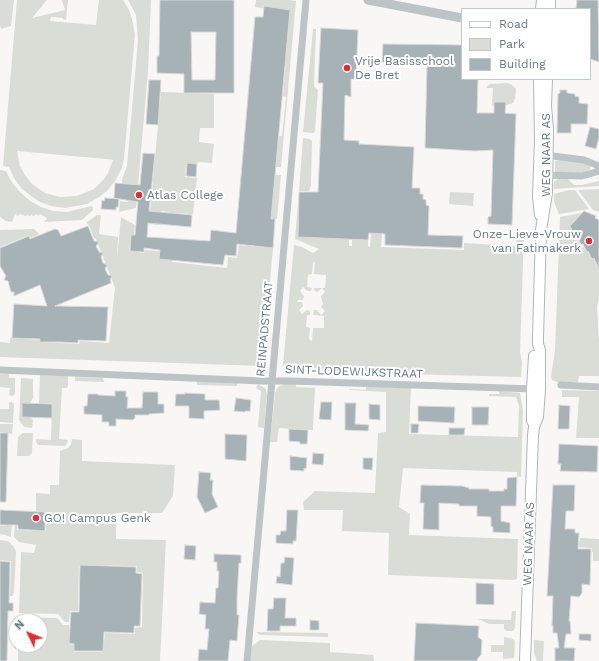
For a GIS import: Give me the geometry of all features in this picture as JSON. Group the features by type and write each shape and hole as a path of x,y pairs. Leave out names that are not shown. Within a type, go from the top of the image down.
{"main road":[{"name":"WEG NAAR AS","path":"525,661 534,427 538,417 536,389 540,350 538,344 541,230 538,197 543,175 543,158 539,80"},
{"name":"WEG NAAR AS","path":"543,158 548,129 546,106 547,80"}],"street":[{"name":"REINPADSTRAAT","path":"247,661 306,0"},
{"path":"368,0 461,18"},
{"path":"543,158 553,156 584,160 599,166"},
{"path":"543,175 582,176 599,171"},
{"name":"SINT-LODEWIJKSTRAAT","path":"0,370 272,381 536,389"},
{"path":"561,384 599,387"}],"green space":[{"path":"0,0 14,0 11,26 1,29 0,26"},
{"path":"17,0 47,0 32,18 65,10 62,0 68,0 66,20 63,18 51,17 50,21 96,25 99,0 123,0 129,10 135,34 124,159 122,168 115,181 107,191 87,204 65,208 51,206 40,202 31,196 22,189 14,178 9,167 3,166","holes":["17,151 113,160 108,173 94,189 77,196 60,197 45,193 32,184 20,166"]},
{"path":"128,0 151,0 148,72 136,208 119,212 120,201 128,202 129,184 122,183 122,179 127,166 138,40 136,15"},
{"path":"256,0 296,1 281,167 276,167 279,136 282,136 286,97 283,96 290,10 275,9 275,7 255,7"},
{"path":"313,29 316,29 314,86 318,90 315,131 313,133 303,132"},
{"path":"508,83 516,89 513,103 506,105 506,102 494,102 493,106 493,88 486,88 487,86 490,84"},
{"path":"161,92 214,94 214,128 200,128 199,142 214,144 212,163 186,163 185,177 197,178 193,214 175,213 173,225 170,225 170,212 161,211 159,225 149,224"},
{"path":"303,138 310,139 312,141 311,185 309,191 299,191"},
{"path":"555,161 582,162 590,166 590,170 580,173 555,173"},
{"path":"0,170 6,171 11,181 19,191 30,201 41,207 53,211 67,212 91,206 93,207 93,210 82,220 44,222 47,218 40,214 39,216 36,214 34,216 26,216 19,214 18,216 15,214 12,222 6,221 0,217"},
{"path":"275,175 281,175 277,219 271,219"},
{"path":"558,179 568,179 574,185 599,181 599,186 554,189 554,182"},
{"path":"599,189 599,212 593,210 578,190"},
{"path":"575,190 589,209 559,214 554,202 554,194"},
{"path":"299,191 298,237 341,238 349,233 349,246 352,246 352,239 368,240 368,246 370,247 371,233 382,234 381,247 464,250 464,243 516,246 517,234 524,233 520,352 522,362 521,377 285,368 283,365 294,245 302,247 313,253 319,249 295,239","holes":["315,261 314,274 326,275 325,288 322,288 325,292 321,296 323,304 321,307 325,311 321,315 317,310 314,310 313,315 324,316 324,328 313,328 312,341 309,339 310,328 306,327 307,315 310,315 310,311 307,310 302,314 299,310 303,306 302,302 297,302 298,300 303,300 304,296 300,291 303,287 307,291 311,291 312,288 307,287 308,275 312,274 313,263"]},
{"path":"450,192 474,193 473,206 449,204"},
{"path":"582,213 570,226 575,238 577,238 592,259 594,259 597,266 599,266 599,298 597,307 599,376 579,376 578,382 557,382 552,380 551,376 555,351 560,217"},
{"path":"97,215 101,215 99,234 118,237 117,259 121,217 135,225 134,235 131,235 129,251 144,253 145,250 159,251 159,259 172,260 172,262 227,268 228,257 237,258 239,245 273,248 262,366 0,357 0,342 10,343 10,338 40,340 40,342 79,344 80,341 109,343 115,288 96,239 94,238 89,225 86,223"},
{"path":"34,229 39,234 31,238 29,235 0,247 0,230"},
{"path":"314,288 322,288 317,292"},
{"path":"0,374 9,374 9,378 15,378 15,394 13,396 9,395 10,388 0,387"},
{"path":"40,375 68,376 67,388 62,388 59,439 68,440 65,446 38,445 36,442 36,439 51,440 52,403 39,403"},
{"path":"75,377 103,378 104,382 75,381"},
{"path":"21,378 33,379 33,398 30,403 22,404 22,417 30,417 33,420 32,428 24,427 19,420"},
{"path":"197,381 237,382 237,386 197,385"},
{"path":"258,384 266,389 267,395 264,428 258,427 261,391 256,388"},
{"path":"285,384 296,384 296,387 315,388 313,430 279,428 277,442 270,442 275,393 278,387"},
{"path":"366,386 411,388 409,434 518,437 519,406 516,397 489,396 489,394 499,394 499,391 520,393 523,411 521,477 517,476 517,472 403,468 399,507 410,514 409,535 518,539 517,579 388,575 389,533 342,531 343,510 304,510 303,502 315,491 375,493 378,433 386,432 386,392 349,390 366,390"},
{"path":"562,390 599,391 599,438 576,438 579,397 562,397"},
{"path":"9,402 14,404 13,423 0,422 0,409 9,409"},
{"path":"0,424 13,424 12,434 0,432"},
{"path":"23,433 33,433 32,453 29,456 17,456 18,437"},
{"path":"72,439 82,440 82,461 175,465 173,496 162,513 116,513 116,539 166,540 160,661 18,661 18,653 48,653 48,618 57,618 63,625 69,625 69,644 74,645 74,652 103,652 105,633 135,634 135,628 142,627 143,573 137,572 137,566 79,565 78,611 70,611 69,622 65,622 58,614 19,613 21,552 34,553 36,545 19,542 14,537 15,523 17,523 17,530 46,531 46,512 36,511 36,493 50,494 50,485 59,485 60,451 68,448"},
{"path":"7,522 12,522 11,537 0,534 0,526 6,526"},
{"path":"580,538 599,539 599,561 593,561 592,548 579,547"},
{"path":"0,540 8,541 16,551 13,596 10,596 11,561 0,560"},
{"path":"512,611 516,611 515,628 513,631 507,631 504,629 504,624 489,624 478,619 511,620"},
{"path":"256,632 328,633 328,637 260,635"},
{"path":"504,637 515,641 514,658 503,659 503,652 491,652 491,645 504,645"},
{"path":"260,640 330,643 330,652 373,655 374,661 250,661 252,646"},
{"path":"534,640 544,641 543,661 537,661 534,653"}],"building":[{"path":"160,0 234,0 234,93 184,93 184,74 157,73 157,56 159,56","holes":["191,32 216,32 215,80 192,80"]},
{"path":"577,0 598,0 599,62 591,59 591,8 576,8"},
{"path":"264,6 290,10 271,219 275,219 273,248 237,244 236,256 225,255 223,265 159,259 160,250 144,248 144,252 130,251 131,235 135,235 138,202 114,198 115,183 140,185 143,153 155,154 149,211 192,215 191,227 148,223 147,237 210,241 211,230 236,233 255,17 263,17"},
{"path":"321,28 358,30 356,79 351,79 351,97 345,95 344,140 359,141 359,144 414,147 412,188 420,188 420,194 423,194 423,199 426,200 426,205 429,206 428,235 463,236 462,248 385,245 385,234 369,233 368,240 298,237 299,192 318,192 323,83 318,83"},
{"path":"383,44 461,45 461,80 478,80 477,113 494,113 494,102 506,102 505,113 516,114 512,225 488,224 488,217 491,216 493,150 475,151 425,148 427,64 382,62"},
{"path":"149,80 161,80 158,125 146,124"},
{"path":"560,90 567,90 567,93 575,94 575,96 579,97 579,103 588,104 587,124 571,124 571,133 557,133 558,94 560,93"},
{"path":"590,127 599,129 599,138 596,149 585,146"},
{"path":"187,163 197,164 196,177 186,176"},
{"path":"105,198 119,199 116,210 101,209 102,200 104,201"},
{"name":"Onze-Lieve-Vrouw van Fatimakerk","path":"584,211 596,216 595,218 599,220 599,269 594,258 592,259 583,244 581,245 578,237 576,238 570,226"},
{"path":"88,226 94,241 99,242 96,246 99,252 103,253 101,257 103,263 107,265 105,269 108,275 112,276 110,280 111,283 55,306 108,307 106,341 78,340 78,343 40,342 40,339 12,338 14,304 47,306 40,285 14,296 14,292 11,292 8,281 4,280 6,276 0,266 0,248 29,236 30,239 55,229 58,230 61,236"},
{"path":"115,391 126,391 126,397 128,397 127,408 142,408 143,392 158,392 158,404 164,404 164,413 135,415 133,420 116,419 116,426 109,426 109,422 102,422 102,415 84,414 84,406 87,406 88,394 115,396"},
{"path":"176,394 205,394 205,400 219,400 220,410 204,411 204,419 189,418 189,406 175,406"},
{"path":"236,398 251,400 250,411 234,411"},
{"path":"321,402 332,402 331,420 319,419"},
{"path":"22,403 52,404 52,418 22,417"},
{"path":"345,403 356,403 355,424 369,425 368,431 345,430"},
{"path":"369,404 380,405 380,420 369,419"},
{"path":"559,405 570,406 569,429 558,429"},
{"path":"418,406 455,407 454,423 418,421"},
{"path":"472,407 489,407 488,425 472,425"},
{"path":"411,424 419,424 418,433 411,433"},
{"path":"449,428 465,428 464,435 449,435"},
{"path":"289,429 308,430 307,444 289,441"},
{"path":"0,433 8,433 6,502 0,502"},
{"path":"225,434 247,435 246,461 225,459"},
{"path":"559,444 598,446 597,472 560,471 561,464 558,464"},
{"path":"313,453 324,454 323,465 312,464"},
{"path":"290,456 307,458 306,469 304,468 304,471 290,470"},
{"path":"363,458 373,458 372,470 363,469"},
{"path":"199,472 211,473 210,480 213,480 212,494 218,507 205,513 197,497"},
{"path":"517,477 516,506 501,506 501,521 510,523 510,533 493,532 491,517 477,516 477,506 459,506 459,504 439,503 439,530 423,529 424,503 420,503 421,485 462,486 469,489 504,491 504,489 507,489 507,478"},
{"path":"553,485 575,485 574,511 566,511 565,529 575,529 575,533 579,533 578,549 591,549 590,585 582,584 582,593 579,597 571,596 569,621 571,634 566,634 564,648 575,648 574,661 555,661 555,648 559,648 557,633 553,633 552,626 553,596 547,596"},
{"path":"0,510 45,512 45,531 18,529 18,525 0,525"},
{"path":"287,510 298,510 296,541 293,541 293,544 276,543 276,535 280,535 281,531 286,531"},
{"path":"185,545 196,546 195,560 184,559"},
{"path":"214,554 241,555 241,563 239,563 237,597 237,615 239,615 237,641 230,640 228,661 198,661 199,649 207,650 209,629 205,629 206,615 199,614 200,602 215,603 216,588 218,588 219,571 217,571 217,562 214,562"},
{"path":"285,557 294,558 292,585 276,583 277,576 280,577 281,563 284,563"},
{"path":"0,561 10,562 9,603 13,603 13,611 8,611 7,661 0,661"},
{"path":"80,565 136,567 136,573 142,574 140,626 134,626 134,633 104,632 103,651 74,651 74,644 69,643 71,612 79,612"},
{"path":"476,583 494,584 494,605 476,604"},
{"path":"274,598 286,598 285,618 296,618 296,626 280,626 280,631 267,631 268,609 273,609"},
{"path":"310,620 319,621 319,630 310,630"},
{"path":"416,623 479,626 478,637 482,640 481,655 477,661 414,661"},
{"path":"579,634 591,634 591,641 579,640"}],"place":[{"name":"Vrije Basisschool De Bret","path":"347,68"},
{"name":"Atlas College","path":"139,195"},
{"name":"Onze-Lieve-Vrouw van Fatimakerk","path":"589,241"},
{"name":"GO! Campus Genk","path":"36,518"}]}
